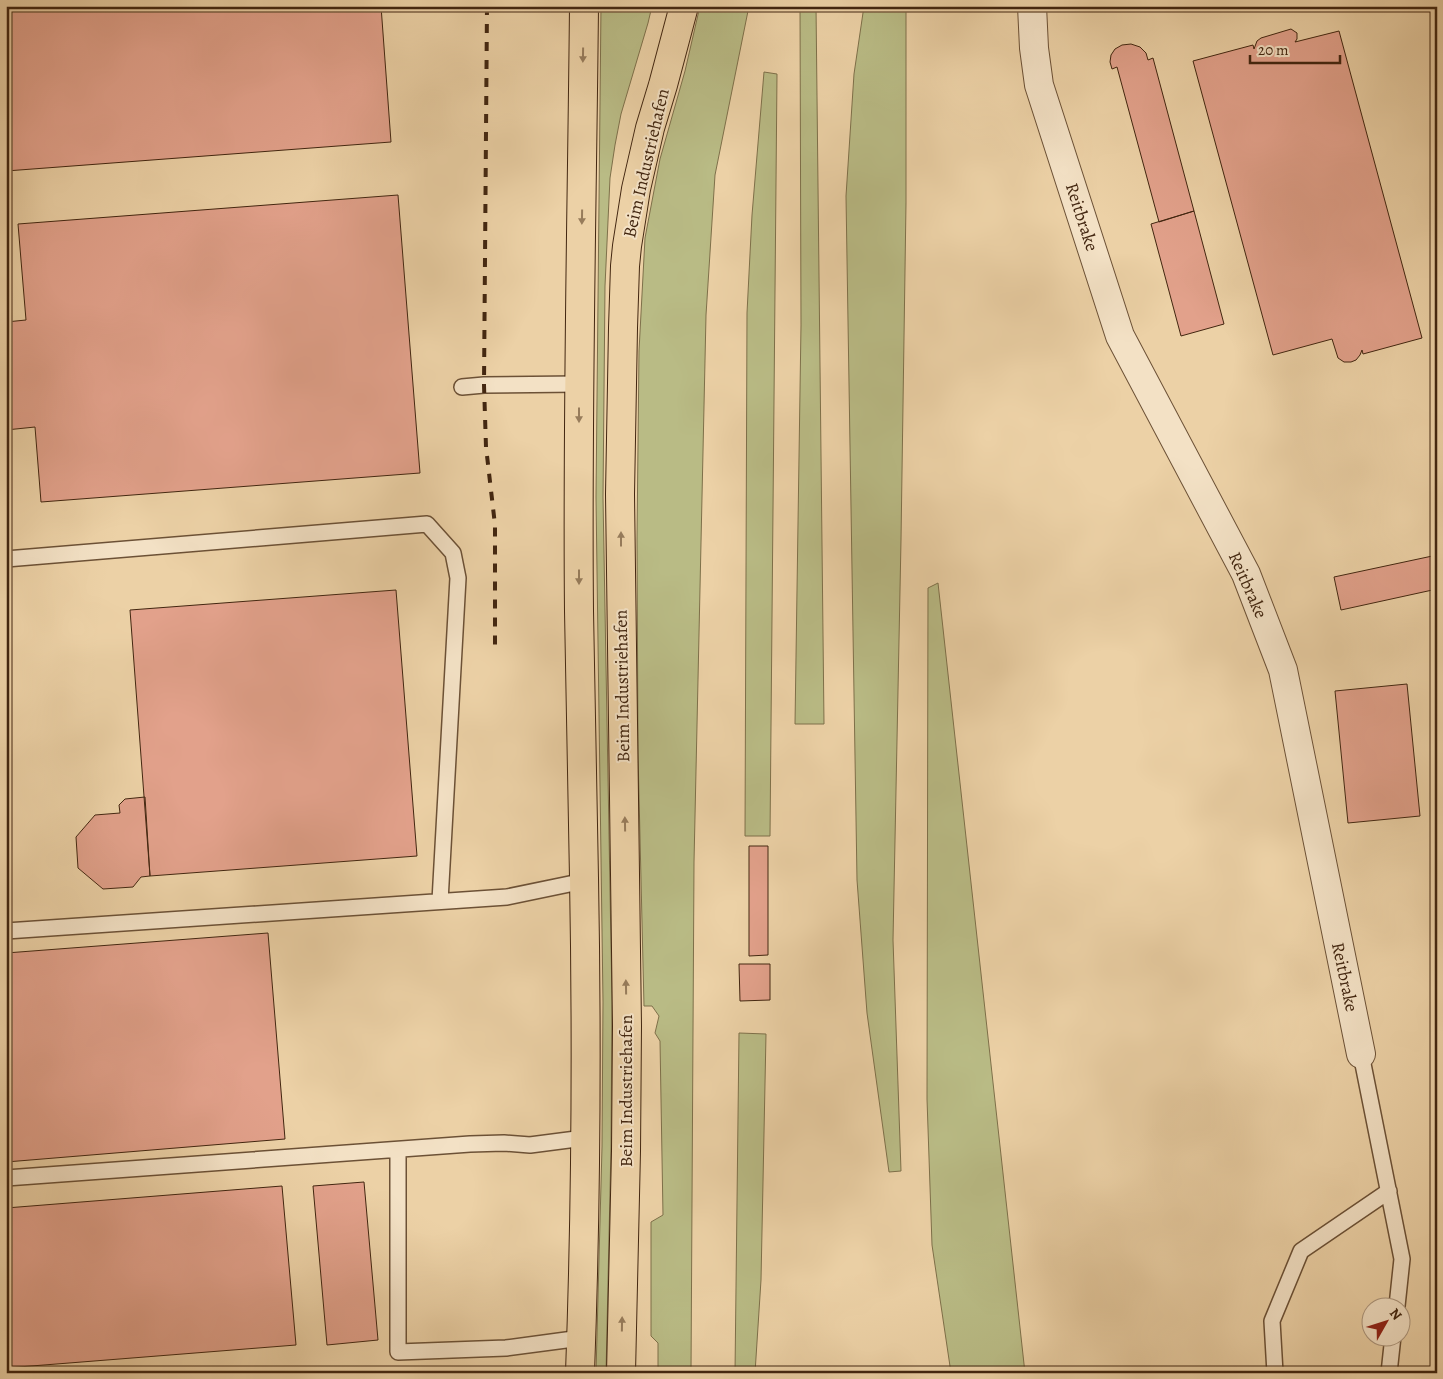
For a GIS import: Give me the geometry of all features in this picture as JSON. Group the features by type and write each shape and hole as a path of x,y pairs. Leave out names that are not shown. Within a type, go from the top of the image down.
{"main road":[{"path":"580,1373 584,1138 584,881 579,611 579,384 584,6"},
{"name":"Beim Industriehafen","path":"621,1373 627,1035 620,503 625,266 626,246 636,189 650,128 684,6"}],"street":[{"name":"Reitbrake","path":"1032,6 1034,48 1039,85 1120,336 1246,574 1283,670 1361,1054"}],"lane":[{"path":"462,387 579,384"},
{"path":"6,559 427,524 453,553 458,578 440,901"},
{"path":"6,931 507,897 584,881"},
{"name":"Reitbrake","path":"1361,1054 1402,1259 1398,1296"},
{"path":"6,1178 470,1144 530,1144 584,1138"},
{"path":"398,1150 398,1352 506,1348 581,1338"},
{"path":"1275,1373 1272,1320 1301,1251 1389,1191"},
{"path":"1389,1373 1392,1346"}],"green space":[{"path":"601,6 652,6 621,114 615,145 610,178 605,286 603,497 612,1002 611,1146 606,1373 596,1373 602,1147 603,1002 596,497"},
{"path":"700,6 749,6 715,175 706,315 694,862 691,1373 658,1373 658,1343 651,1336 651,1222 663,1215 660,1041 655,1033 659,1016 652,1006 644,1006 638,753 637,539 639,351 645,238 660,159 685,71"},
{"path":"800,6 816,6 824,724 795,724 801,325"},
{"path":"864,6 906,6 906,203 893,940 901,1171 889,1172 867,1013 857,880 846,196 854,74"},
{"path":"764,72 777,74 770,836 745,836 747,313 752,215"},
{"path":"938,583 1025,1373 951,1373 932,1245 927,1099 928,588"},
{"path":"739,1033 766,1034 761,1280 755,1373 735,1373"}],"building":[{"path":"6,6 381,6 391,142 6,171"},
{"path":"1291,29 1297,33 1295,42 1339,31 1422,338 1363,354 1362,350 1356,360 1351,362 1344,362 1338,358 1332,339 1273,355 1193,61 1253,45 1254,49 1257,41 1261,38"},
{"path":"1131,44 1140,47 1146,53 1148,60 1153,58 1194,211 1159,222 1117,67 1112,69 1110,62 1111,55 1115,49 1122,45"},
{"path":"398,195 420,473 41,502 35,427 6,430 6,322 26,320 18,224"},
{"path":"1194,211 1224,324 1181,336 1151,224"},
{"path":"1437,555 1437,589 1341,610 1334,577"},
{"path":"396,590 417,856 150,876 130,610"},
{"path":"1407,684 1420,816 1348,823 1335,691"},
{"path":"145,797 150,876 141,877 133,887 103,889 78,868 76,837 95,815 120,813 119,805 125,799"},
{"path":"749,846 768,846 768,955 749,956"},
{"path":"268,933 285,1139 6,1162 6,953"},
{"path":"739,964 770,964 770,1000 740,1001"},
{"path":"364,1182 378,1340 327,1345 313,1186"},
{"path":"282,1186 296,1345 6,1368 6,1208"}],"railway":[{"path":"487,6 484,385 486,447 495,525 495,647"}]}
